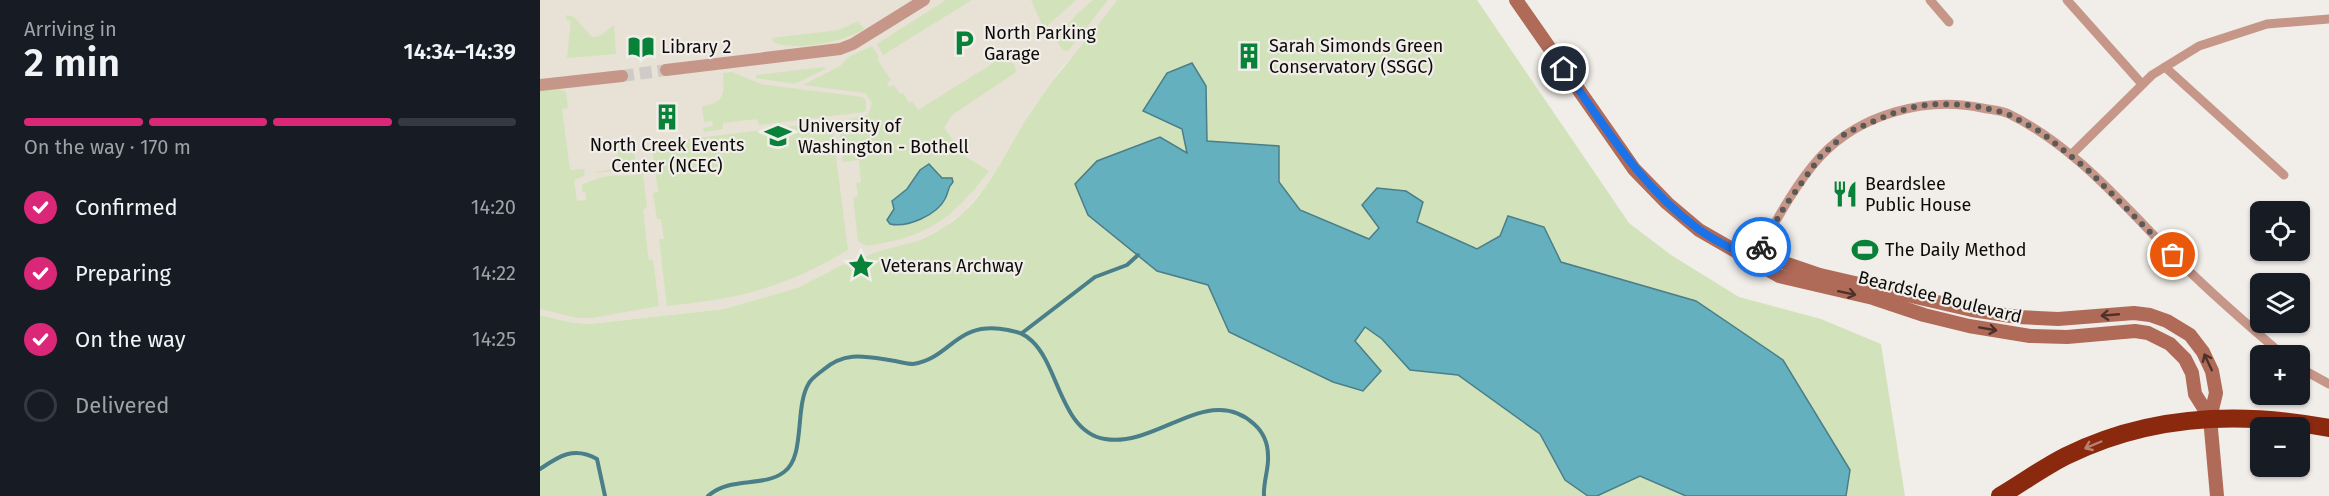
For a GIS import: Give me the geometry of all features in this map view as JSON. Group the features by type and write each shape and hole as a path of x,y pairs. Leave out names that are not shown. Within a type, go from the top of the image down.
{"highway":[{"path":"2000,496 2066,456 2111,437 2178,420 2210,418 2301,422 2329,428"}],"main road":[{"name":"Beardslee Boulevard","path":"1516,0 1634,169 1647,184 1699,230 1779,276 1874,298 1924,315 1969,326 2030,336 2067,337 2135,331 2159,337 2185,359 2192,373 2195,394 2210,418"},
{"name":"Beardslee Boulevard","path":"1754,260 1779,261 1820,276 1962,308 2018,317 2058,319 2134,313 2150,315 2167,321 2190,335 2203,352 2212,371 2216,393 2210,418"},
{"path":"2210,418 2217,496"}],"street":[{"path":"666,70 840,49 853,44 924,0"},
{"path":"1930,0 1949,22"},
{"path":"2067,0 2142,84"},
{"path":"2071,155 2151,75 2199,46 2267,24 2329,19"},
{"path":"2165,67 2284,175"},
{"path":"540,85 622,76"},
{"path":"1754,260 1785,206 1820,157 1846,133 1917,106 1971,105 2006,113 2041,132 2071,155 2203,285 2271,345"},
{"path":"2310,374 2329,384"}],"shaded area":[{"name":"University of Washington - Bothell","path":"540,0 1117,0 1096,30 1061,69 1032,110 1002,163 982,191 964,212 944,227 922,239 895,249 867,271 858,273 842,265 797,288 724,309 589,324 540,315"}],"green space":[{"path":"946,0 972,0 883,55 877,44"},
{"path":"1031,0 1076,0 1049,24 1045,31"},
{"path":"1093,0 1108,0 1068,51 1063,50 1056,38"},
{"path":"1117,0 1477,0 1629,223 1671,255 1739,297 1821,319 1881,344 1905,496 540,496 540,315 589,324 724,309 797,288 842,265 855,263 856,269 863,271 867,264 862,259 866,256 916,241 933,233 949,224 975,201 1043,95"},
{"path":"566,15 574,17 592,37 600,36 614,25 616,54 567,58 571,21 566,20"},
{"path":"858,21 864,29 844,38 819,44 782,45 773,42 772,38 839,30"},
{"path":"872,46 879,57 877,59 891,80 887,83 889,87 894,85 909,103 912,101 918,110 1003,57 1015,65 1016,72 952,115 944,128 966,157 989,171 975,188 950,214 936,224 906,237 866,246 858,241 853,197 858,196 856,183 861,182 859,160 843,162 838,123 868,115 872,103 865,93 803,85 840,66 850,56"},
{"path":"824,67 826,69 794,84 756,78 756,75"},
{"path":"732,72 761,84 862,97 866,100 866,110 759,125 757,119 723,123 723,129 704,132 703,128 713,126 712,121 704,122 702,106 719,100 723,91 723,73"},
{"path":"557,88 566,92 568,108 562,109 570,170 585,169 584,176 574,180 577,201 586,200 585,192 582,192 582,185 588,182 599,178 643,173 647,208 643,209 648,255 649,260 653,260 659,306 592,318 577,318 540,309 540,91"},
{"path":"827,122 832,126 848,250 808,271 765,288 727,298 667,306 659,239 664,239 661,219 657,219 653,193 658,192 652,148 656,143"},
{"path":"624,140 627,151 634,150 636,167 633,170 592,173 619,168 617,145"}],"water":[{"path":"1192,63 1206,86 1207,141 1279,146 1279,182 1300,210 1369,239 1379,228 1362,205 1377,188 1406,191 1423,202 1417,222 1477,249 1500,236 1508,216 1544,227 1561,262 1696,301 1783,360 1850,470 1846,496 1686,496 1640,476 1597,496 1588,496 1565,480 1540,434 1458,375 1410,370 1382,339 1365,327 1355,341 1381,371 1363,391 1333,382 1229,332 1208,285 1157,271 1088,215 1075,184 1097,161 1160,137 1187,153 1182,129 1143,111 1167,73"},
{"path":"929,164 942,178 952,178 953,182 945,199 929,215 921,219 905,224 890,224 887,220 894,209 892,201 907,189 920,170"}],"waterway":[{"path":"1022,333 1095,277 1127,265 1138,255"},
{"path":"708,496 726,486 776,477 791,465 798,443 802,405 809,383 832,364 857,356 913,364 937,355 965,335 976,330 990,328 1017,332 1032,341 1049,366 1070,412 1090,434 1105,439 1124,439 1144,435 1201,413 1219,410 1237,413 1254,424 1266,442 1268,461 1264,496"},
{"path":"540,469 567,454 589,455 597,459 605,496"}],"tunnel":[{"path":"622,76 666,70"}],"way so far":[{"path":"1761,247 1785,206 1820,157 1846,133 1872,120 1917,106 1937,104 1971,105 2006,113 2041,132 2087,169 2173,255"}],"place":[{"name":"North Parking Garage","path":"964,43"},
{"name":"Library 2","path":"641,47"},
{"name":"Sarah Simonds Green Conservatory (SSGC)","path":"1249,56"},
{"name":"North Creek Events Center (NCEC)","path":"667,117"},
{"name":"University of Washington - Bothell","path":"778,136"},
{"name":"Beardslee Public House","path":"1845,194"},
{"name":"The Daily Method","path":"1865,250"},
{"name":"Veterans Archway","path":"861,266"}],"route":[{"path":"1564,69 1634,169 1667,203 1699,230 1754,260 1761,247"}]}
